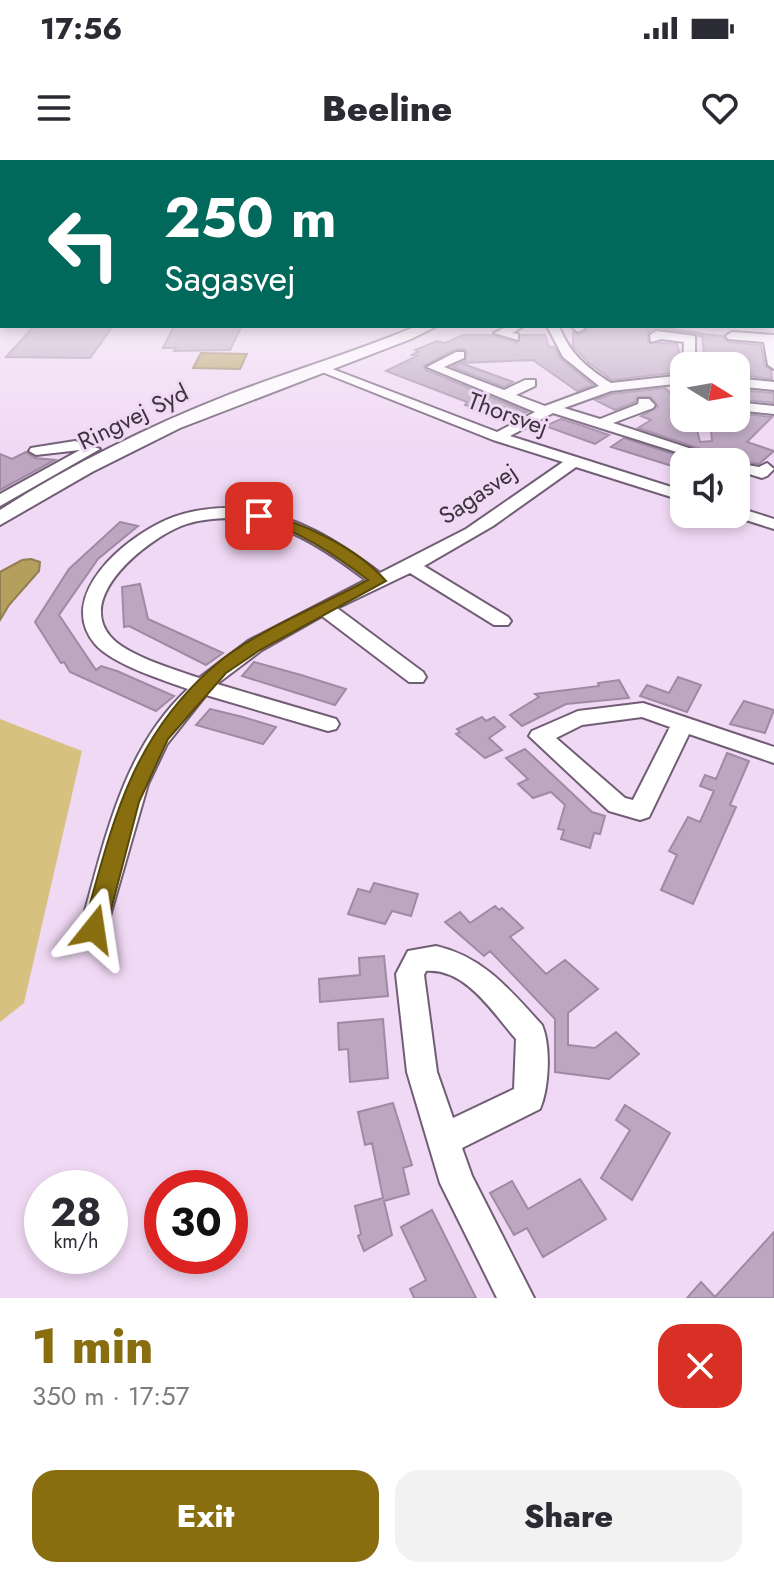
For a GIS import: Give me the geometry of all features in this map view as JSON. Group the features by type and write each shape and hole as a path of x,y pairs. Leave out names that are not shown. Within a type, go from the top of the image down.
{"main road":[{"name":"Ringvej Syd","path":"0,519 40,493 134,442 189,417 382,344"}],"street":[{"path":"559,344 571,361 608,386"},
{"path":"772,344 774,365"},
{"path":"460,355 433,367 478,383 502,396 677,448"},
{"name":"Thorsvej","path":"318,368 498,437 670,492"},
{"path":"498,437 571,397 608,386 670,380"},
{"path":"502,396 530,383"},
{"path":"750,408 771,411 768,385"},
{"path":"599,425 648,405 644,402"},
{"path":"0,501 93,449 75,445 36,451"},
{"name":"Sagasvej","path":"94,929 129,802 152,751 160,736 220,670 254,646 324,608 459,541 573,462"},
{"path":"750,469 762,473 767,468"},
{"path":"328,724 203,687 119,653 102,640 91,622 91,603 98,586 152,533 200,516 221,513 276,520 337,550 379,581"},
{"path":"750,516 774,524"},
{"path":"410,565 501,621"},
{"path":"324,608 416,677"},
{"path":"683,724 640,811 617,805 540,736 578,718 643,710 774,755"},
{"path":"443,1140 529,1098 531,1035 476,974 435,956 418,960 410,974 422,1072 443,1140 457,1183 516,1298"}],"shaded area":[{"path":"201,353 247,354 240,369 193,368"},
{"path":"22,560 40,562 39,571 0,620 0,572"},
{"path":"0,719 82,751 24,1003 0,1022"}],"building":[{"path":"18,344 100,344 90,358 6,357"},
{"path":"165,344 233,344 230,350 174,351 176,348 163,348"},
{"path":"429,344 548,344 593,385 577,391 533,360 461,363 513,382 504,387 452,367 465,361 467,352 464,349 455,349 424,366 426,370 527,412 505,420 386,371 417,356 412,355 418,352 415,350"},
{"path":"573,344 677,344 679,352 670,352 670,373 612,380 589,363"},
{"path":"703,344 761,345 765,366 771,370 772,379 750,376 750,352 704,352"},
{"path":"665,388 670,393 670,432 698,432 700,442 712,441 711,432 750,432 750,415 772,417 747,442 774,451 759,464 750,462 750,448 698,448 638,428 651,420 641,416 658,407 651,397 637,397 635,402 615,410 595,400 612,394"},
{"path":"750,391 774,393 774,403 750,400"},
{"path":"561,419 609,435 595,444 545,426"},
{"path":"624,438 670,453 670,465 611,447"},
{"path":"26,452 35,458 55,460 0,490 0,454 12,459"},
{"path":"120,522 138,526 98,559 59,615 96,670 101,666 117,671 174,696 156,711 70,672 35,622 69,569"},
{"path":"140,584 148,619 223,653 206,665 129,626 124,627 122,587"},
{"path":"254,662 346,689 335,705 242,676"},
{"path":"678,677 701,685 687,712 640,696 647,685 669,693"},
{"path":"619,680 629,698 566,704 522,726 510,715 539,697 535,694 599,686 598,683"},
{"path":"744,701 774,710 765,733 730,724"},
{"path":"210,709 276,727 263,744 196,725"},
{"path":"482,717 486,721 494,717 505,727 489,738 502,750 485,758 456,734 460,732 457,729"},
{"path":"525,749 592,812 605,816 600,834 594,833 590,848 561,839 564,830 558,829 565,805 551,792 533,798 518,784 528,779 506,758"},
{"path":"727,753 749,761 730,805 736,807 693,904 661,890 677,855 669,851 688,817 700,822 714,791 700,786 705,775 716,779"},
{"path":"374,883 418,894 411,916 392,911 385,924 348,914 358,889 370,892"},
{"path":"495,906 499,910 502,908 523,928 510,937 546,974 565,960 598,989 568,1013 568,1045 595,1048 616,1032 639,1054 609,1079 555,1072 555,1019 490,951 484,956 445,922 460,912 470,923"},
{"path":"384,956 388,996 320,1002 319,979 360,975 359,958"},
{"path":"383,1019 388,1078 350,1082 348,1049 339,1050 338,1023"},
{"path":"393,1103 412,1165 403,1168 409,1194 384,1201 392,1235 364,1251 358,1236 361,1234 355,1206 383,1198 372,1143 365,1145 358,1112"},
{"path":"625,1105 670,1133 632,1200 601,1178 630,1130 616,1120"},
{"path":"580,1179 606,1219 543,1257 527,1228 514,1235 490,1193 512,1181 528,1209"},
{"path":"432,1210 476,1298 414,1298 410,1289 426,1280 401,1227"},
{"path":"774,1232 774,1298 687,1298 701,1282 715,1297"}],"route":[{"path":"94,929 129,802 160,736 220,670 254,646 379,581 337,550 276,520 259,516"}]}
